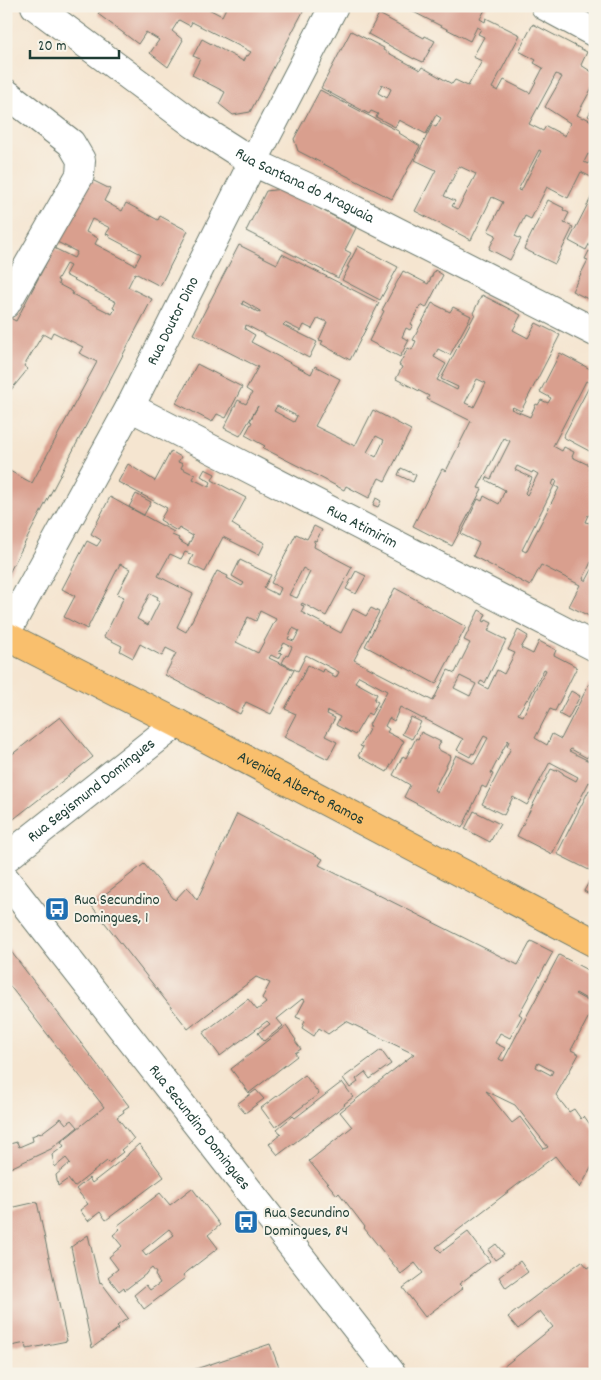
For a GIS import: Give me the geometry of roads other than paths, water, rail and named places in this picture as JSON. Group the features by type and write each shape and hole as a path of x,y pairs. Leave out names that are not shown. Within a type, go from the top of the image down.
{"main road":[{"name":"Avenida Alberto Ramos","path":"6,634 595,943"}],"street":[{"name":"Rua Santana do Araguaia","path":"35,6 195,124 253,162 331,198 595,332"},
{"name":"Rua Doutor Dino","path":"6,634 130,407 334,6"},
{"path":"544,6 595,33"},
{"path":"6,94 71,143 81,160 80,175 6,304"},
{"name":"Rua Atimirim","path":"130,407 595,647"},
{"name":"Rua Segismund Domingues","path":"6,858 177,723"},
{"name":"Rua Secundino Domingues","path":"6,880 392,1374"}],"place":[{"name":"Rua Secundino Domingues, 1","path":"57,909"},
{"name":"Rua Secundino Domingues, 84","path":"246,1222"}]}
